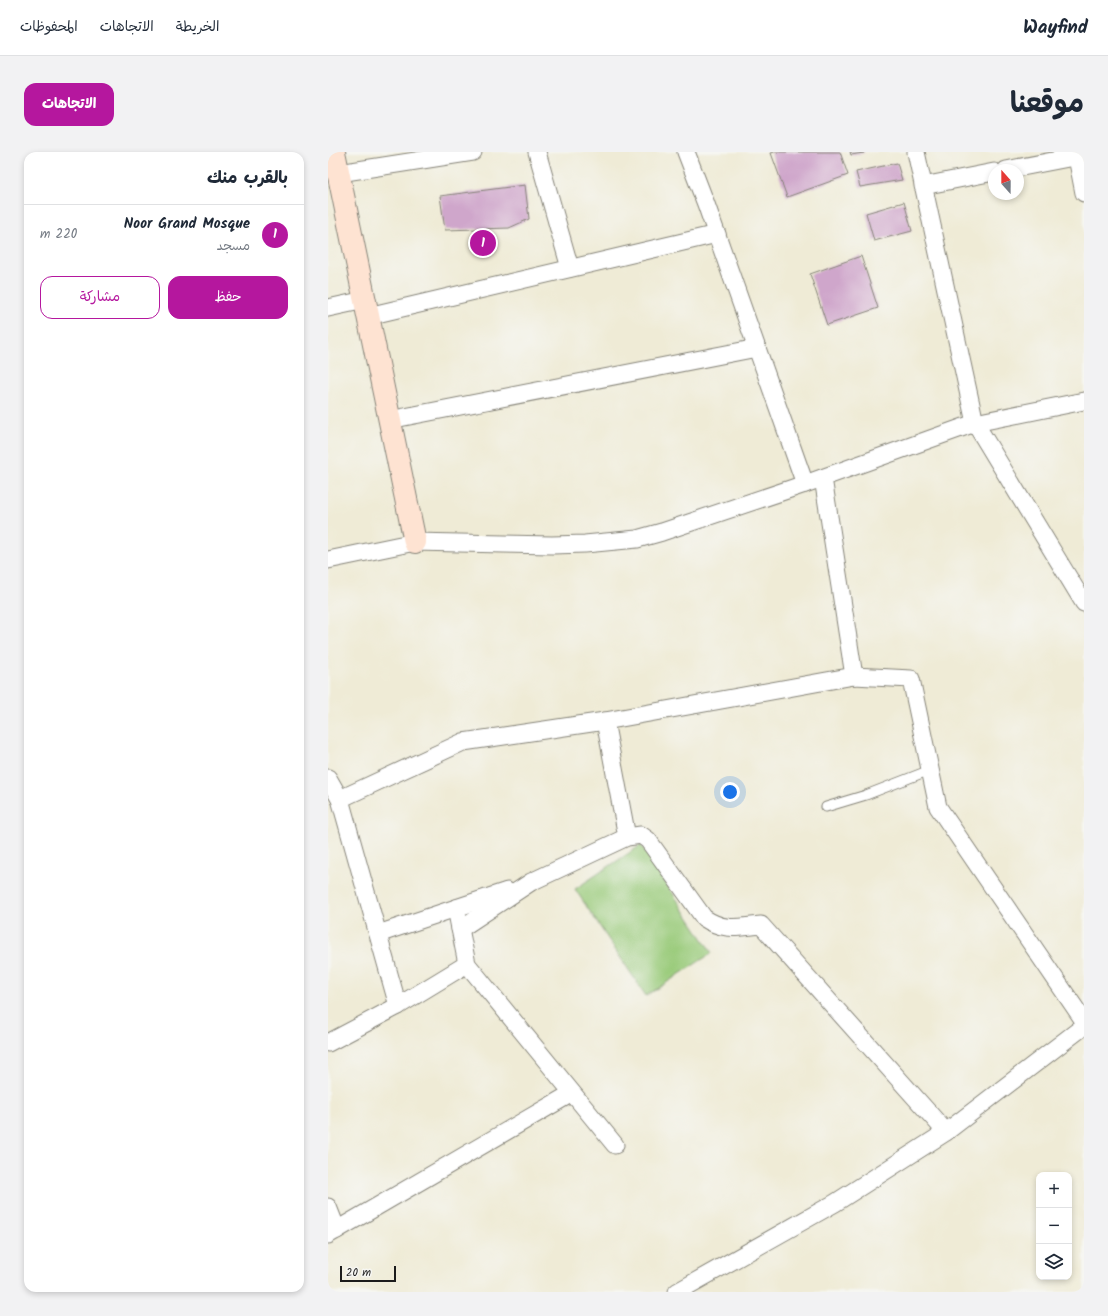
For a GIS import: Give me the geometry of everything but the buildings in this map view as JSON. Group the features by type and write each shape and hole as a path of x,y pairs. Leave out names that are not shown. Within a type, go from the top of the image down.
{"street":[{"path":"334,152 336,182 366,308 415,542"},
{"path":"336,182 472,152"},
{"path":"537,152 570,268"},
{"path":"686,152 717,234 806,484"},
{"path":"916,152 975,423 1084,604"},
{"path":"1024,166 1079,154 1084,193"},
{"path":"923,186 988,173"},
{"path":"328,308 366,308 570,268 717,234"},
{"path":"389,420 757,348"},
{"path":"328,560 415,542 552,545 585,544 637,539 806,484 975,423 1084,400"},
{"path":"823,478 854,676"},
{"path":"340,799 463,742 605,722 854,676 911,679 938,807 1084,1021"},
{"path":"605,722 627,837"},
{"path":"328,778 340,799 398,1006"},
{"path":"378,934 531,882 627,837 641,836 648,840 704,918 714,925 726,928 761,925 946,1132"},
{"path":"460,929 531,882"},
{"path":"456,908 467,964 615,1146"},
{"path":"328,1043 398,1006 467,964"},
{"path":"677,1292 835,1203 946,1132 1084,1026"},
{"path":"328,1207 332,1232 572,1093"}],"lane":[{"path":"826,807 866,795 930,770"}],"green space":[{"path":"641,845 712,953 646,996 575,889"}],"place":[{"name":"Noor Grand Mosque","path":"483,243"}]}
